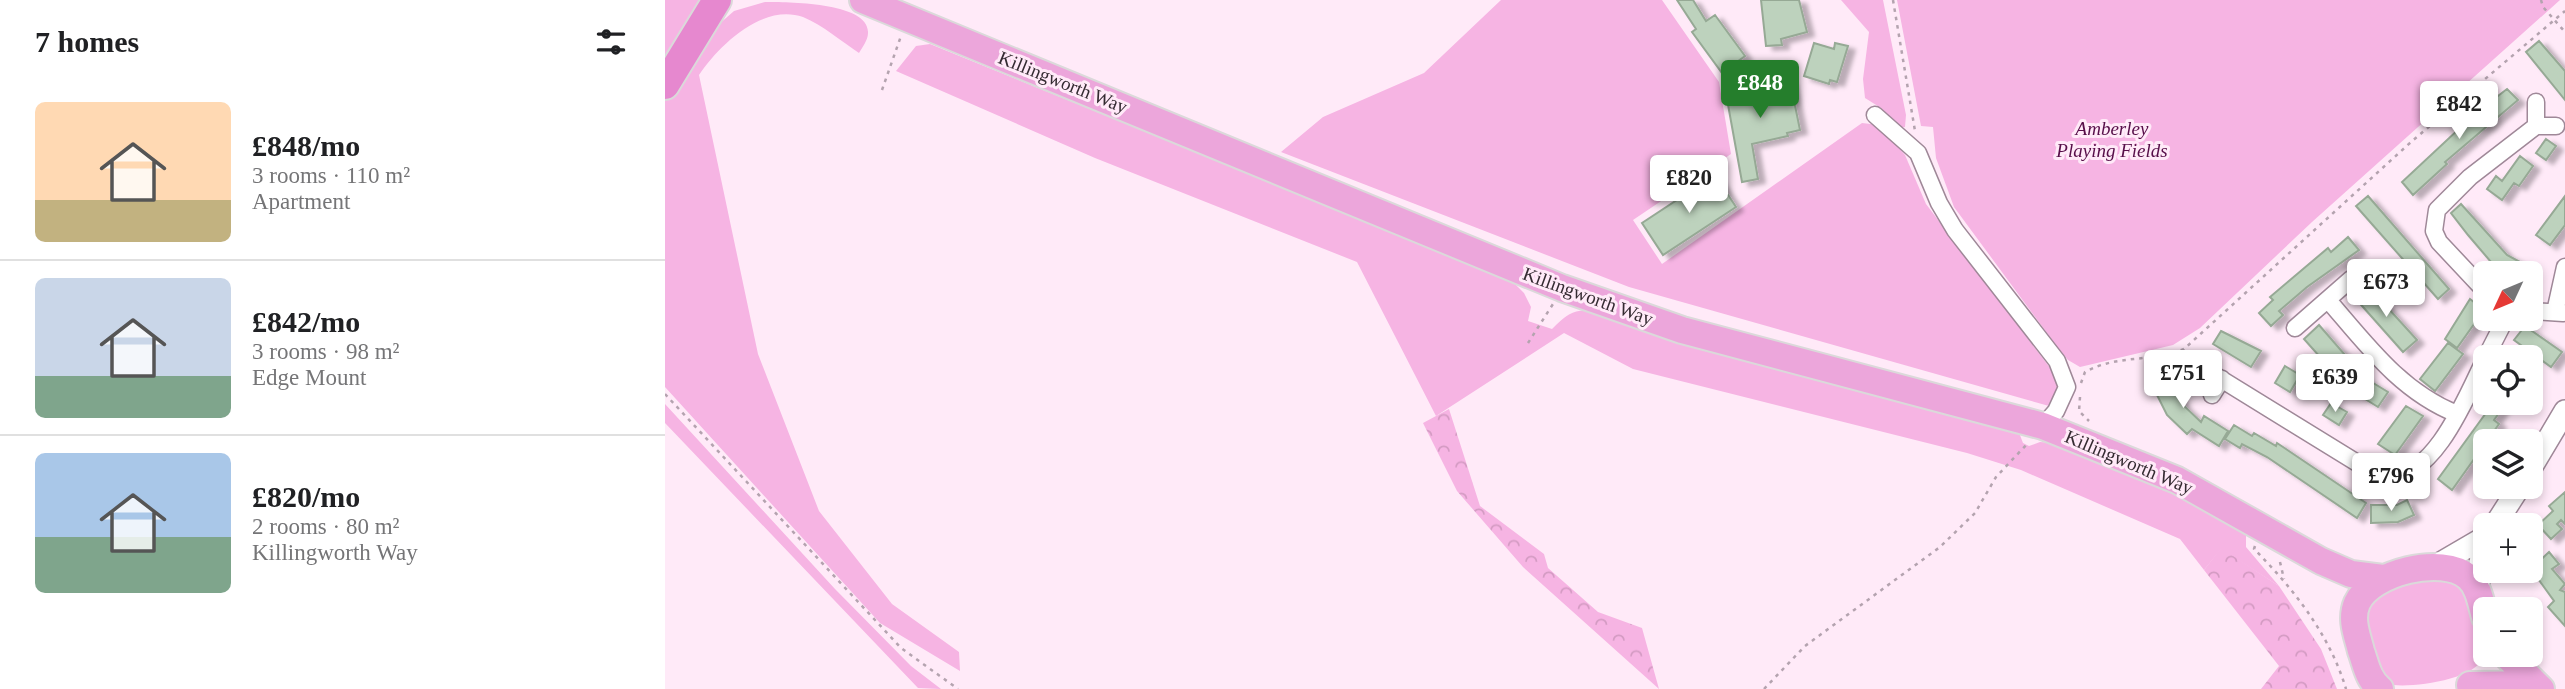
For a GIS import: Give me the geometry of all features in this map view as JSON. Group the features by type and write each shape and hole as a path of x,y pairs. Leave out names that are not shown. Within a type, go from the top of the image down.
{"highway":[{"path":"665,85 712,10 734,0"}],"main road":[{"name":"Killingworth Way","path":"863,0 1562,288 1695,333 2043,426 2177,480 2321,561 2351,574 2383,579"},
{"name":"Killingworth Way","path":"2321,561 2341,593 2374,686"},
{"name":"Killingworth Way","path":"2354,626 2357,604 2372,586 2383,579 2437,565 2462,572 2478,597"},
{"path":"2466,687 2485,667"},
{"path":"2518,667 2537,687"},
{"path":"2466,687 2537,687"}],"street":[{"path":"2536,102 2536,126"},
{"path":"1874,115 1918,153 1939,203 1955,230 2066,376 2067,387 2063,398 2043,426"},
{"path":"2473,278 2439,242 2434,231 2434,219 2443,203 2470,177 2536,126 2556,126"},
{"path":"2560,312 2565,267"},
{"path":"2295,328 2351,279"},
{"path":"2327,300 2402,383 2432,405 2457,414"},
{"path":"2212,395 2215,375 2367,469 2388,476 2405,472 2425,459 2444,438 2473,383"},
{"path":"2543,448 2565,411"},
{"name":"Killingworth Way","path":"2437,565 2473,543"}],"path":[{"path":"1893,0 1918,153"},
{"path":"2541,0 2543,7 2565,32"},
{"path":"2080,385 2085,372 2099,365 2127,359 2160,359 2184,349 2381,169 2565,11"},
{"path":"882,90 908,18"},
{"path":"1528,343 1562,288"},
{"path":"665,394 901,648 958,689"},
{"path":"1763,689 1805,646 1940,547 1975,513 1996,477 2043,426"},
{"path":"2284,579 2314,623 2346,689"}],"green space":[{"path":"665,0 702,0 665,61"},
{"path":"1501,0 1662,0 1719,82 1731,154 1633,220 1662,264 1862,123 1879,125 1905,155 1926,204 2057,377 2057,394 2049,406 1629,287 1281,152 1323,117 1424,73"},
{"path":"1841,0 1883,0 1906,115 1905,127 1898,128 1881,108 1865,98 1863,79 1869,32"},
{"name":"Amberley Playing Fields","path":"1897,0 2560,0 2312,222 2200,328 2173,345 2080,367 2068,360 2055,344 1954,207 1936,158 1933,127 1921,126"},
{"path":"765,2 807,4 842,10 856,15 865,23 868,33 859,53 810,20 788,14 773,16 758,21 730,40 699,75 758,354 819,511 892,604 959,652 960,671 880,623 665,387 665,98 710,32 734,11"},
{"path":"930,44 1511,280 1524,293 1531,307 1528,321 1552,329 1577,311 1607,314 2018,430 2023,443 2029,446 2040,442 2053,443 2187,498 2246,530 2246,547 2279,586 2221,549 2204,570 2180,539 2021,470 1967,453 1633,369 1564,333 1436,416 1357,262 1095,158 896,71 916,46"},
{"path":"665,404 835,589 911,666 941,689 918,688 665,423"},
{"path":"1449,409 1480,506 1544,554 1548,568 1598,612 1642,628 1659,689 1523,567 1457,491 1423,423"},
{"path":"2221,548 2279,586 2321,649 2337,689 2261,689 2279,666 2204,570"},
{"path":"2433,572 2473,594 2475,667 2439,681 2409,685 2387,684 2377,663 2364,618 2377,592"}],"building":[{"path":"1677,0 1693,0 1706,21 1715,15 1745,56 1722,73 1692,32 1696,29"},
{"path":"1761,0 1799,0 1807,32 1781,39 1782,45 1766,46"},
{"path":"2539,41 2565,71 2565,100 2526,52"},
{"path":"1814,43 1834,49 1835,43 1848,46 1837,82 1830,80 1829,84 1804,76"},
{"path":"1790,81 1800,130 1787,133 1788,136 1752,144 1758,179 1742,182 1725,88 1741,86 1742,90 1767,86 1771,92 1771,85"},
{"path":"2507,89 2518,100 2445,162 2447,164 2413,195 2402,182 2476,113"},
{"path":"2546,139 2556,146 2546,160 2536,153"},
{"path":"2520,156 2533,166 2519,186 2514,183 2502,200 2487,189 2496,176 2502,181"},
{"path":"1715,175 1736,207 1663,255 1642,223"},
{"path":"2368,196 2449,289 2438,299 2356,206"},
{"path":"2565,196 2565,225 2550,245 2536,235"},
{"path":"2461,204 2507,255 2518,261 2490,261 2451,213"},
{"path":"2348,237 2359,250 2307,287 2279,311 2283,315 2271,326 2259,313 2273,300 2270,297 2328,248 2331,252"},
{"path":"2368,286 2417,340 2403,352 2355,298"},
{"path":"2470,299 2473,301 2473,325 2457,348 2445,339"},
{"path":"2319,325 2365,378 2388,392 2378,407 2357,394 2339,373 2336,375 2304,339"},
{"path":"2221,331 2261,351 2251,367 2213,344"},
{"path":"2521,331 2532,331 2562,352 2551,367 2543,361 2543,345 2521,345 2514,340"},
{"path":"2448,343 2463,354 2435,391 2420,379"},
{"path":"2285,366 2300,375 2290,392 2275,383"},
{"path":"2163,367 2182,404 2201,422 2204,416 2228,431 2219,446 2192,429 2187,434 2167,415 2147,375"},
{"path":"2331,403 2347,412 2339,425 2323,415"},
{"path":"2406,406 2423,416 2395,455 2378,444"},
{"path":"2485,415 2498,415 2494,420 2499,424 2495,429 2474,429"},
{"path":"2234,425 2252,436 2254,433 2276,446 2277,443 2366,503 2357,518 2267,457 2242,444 2240,448 2225,439"},
{"path":"2473,431 2473,461 2452,490 2438,479"},
{"path":"2565,492 2565,524 2561,520 2557,524 2562,529 2551,539 2543,530 2543,520 2553,511 2549,506"},
{"path":"2407,500 2414,515 2398,522 2371,523 2371,505 2397,505"},
{"path":"2549,552 2559,564 2552,569 2565,584 2560,590 2565,592 2565,626 2548,607 2554,601 2541,583 2543,558"}]}
